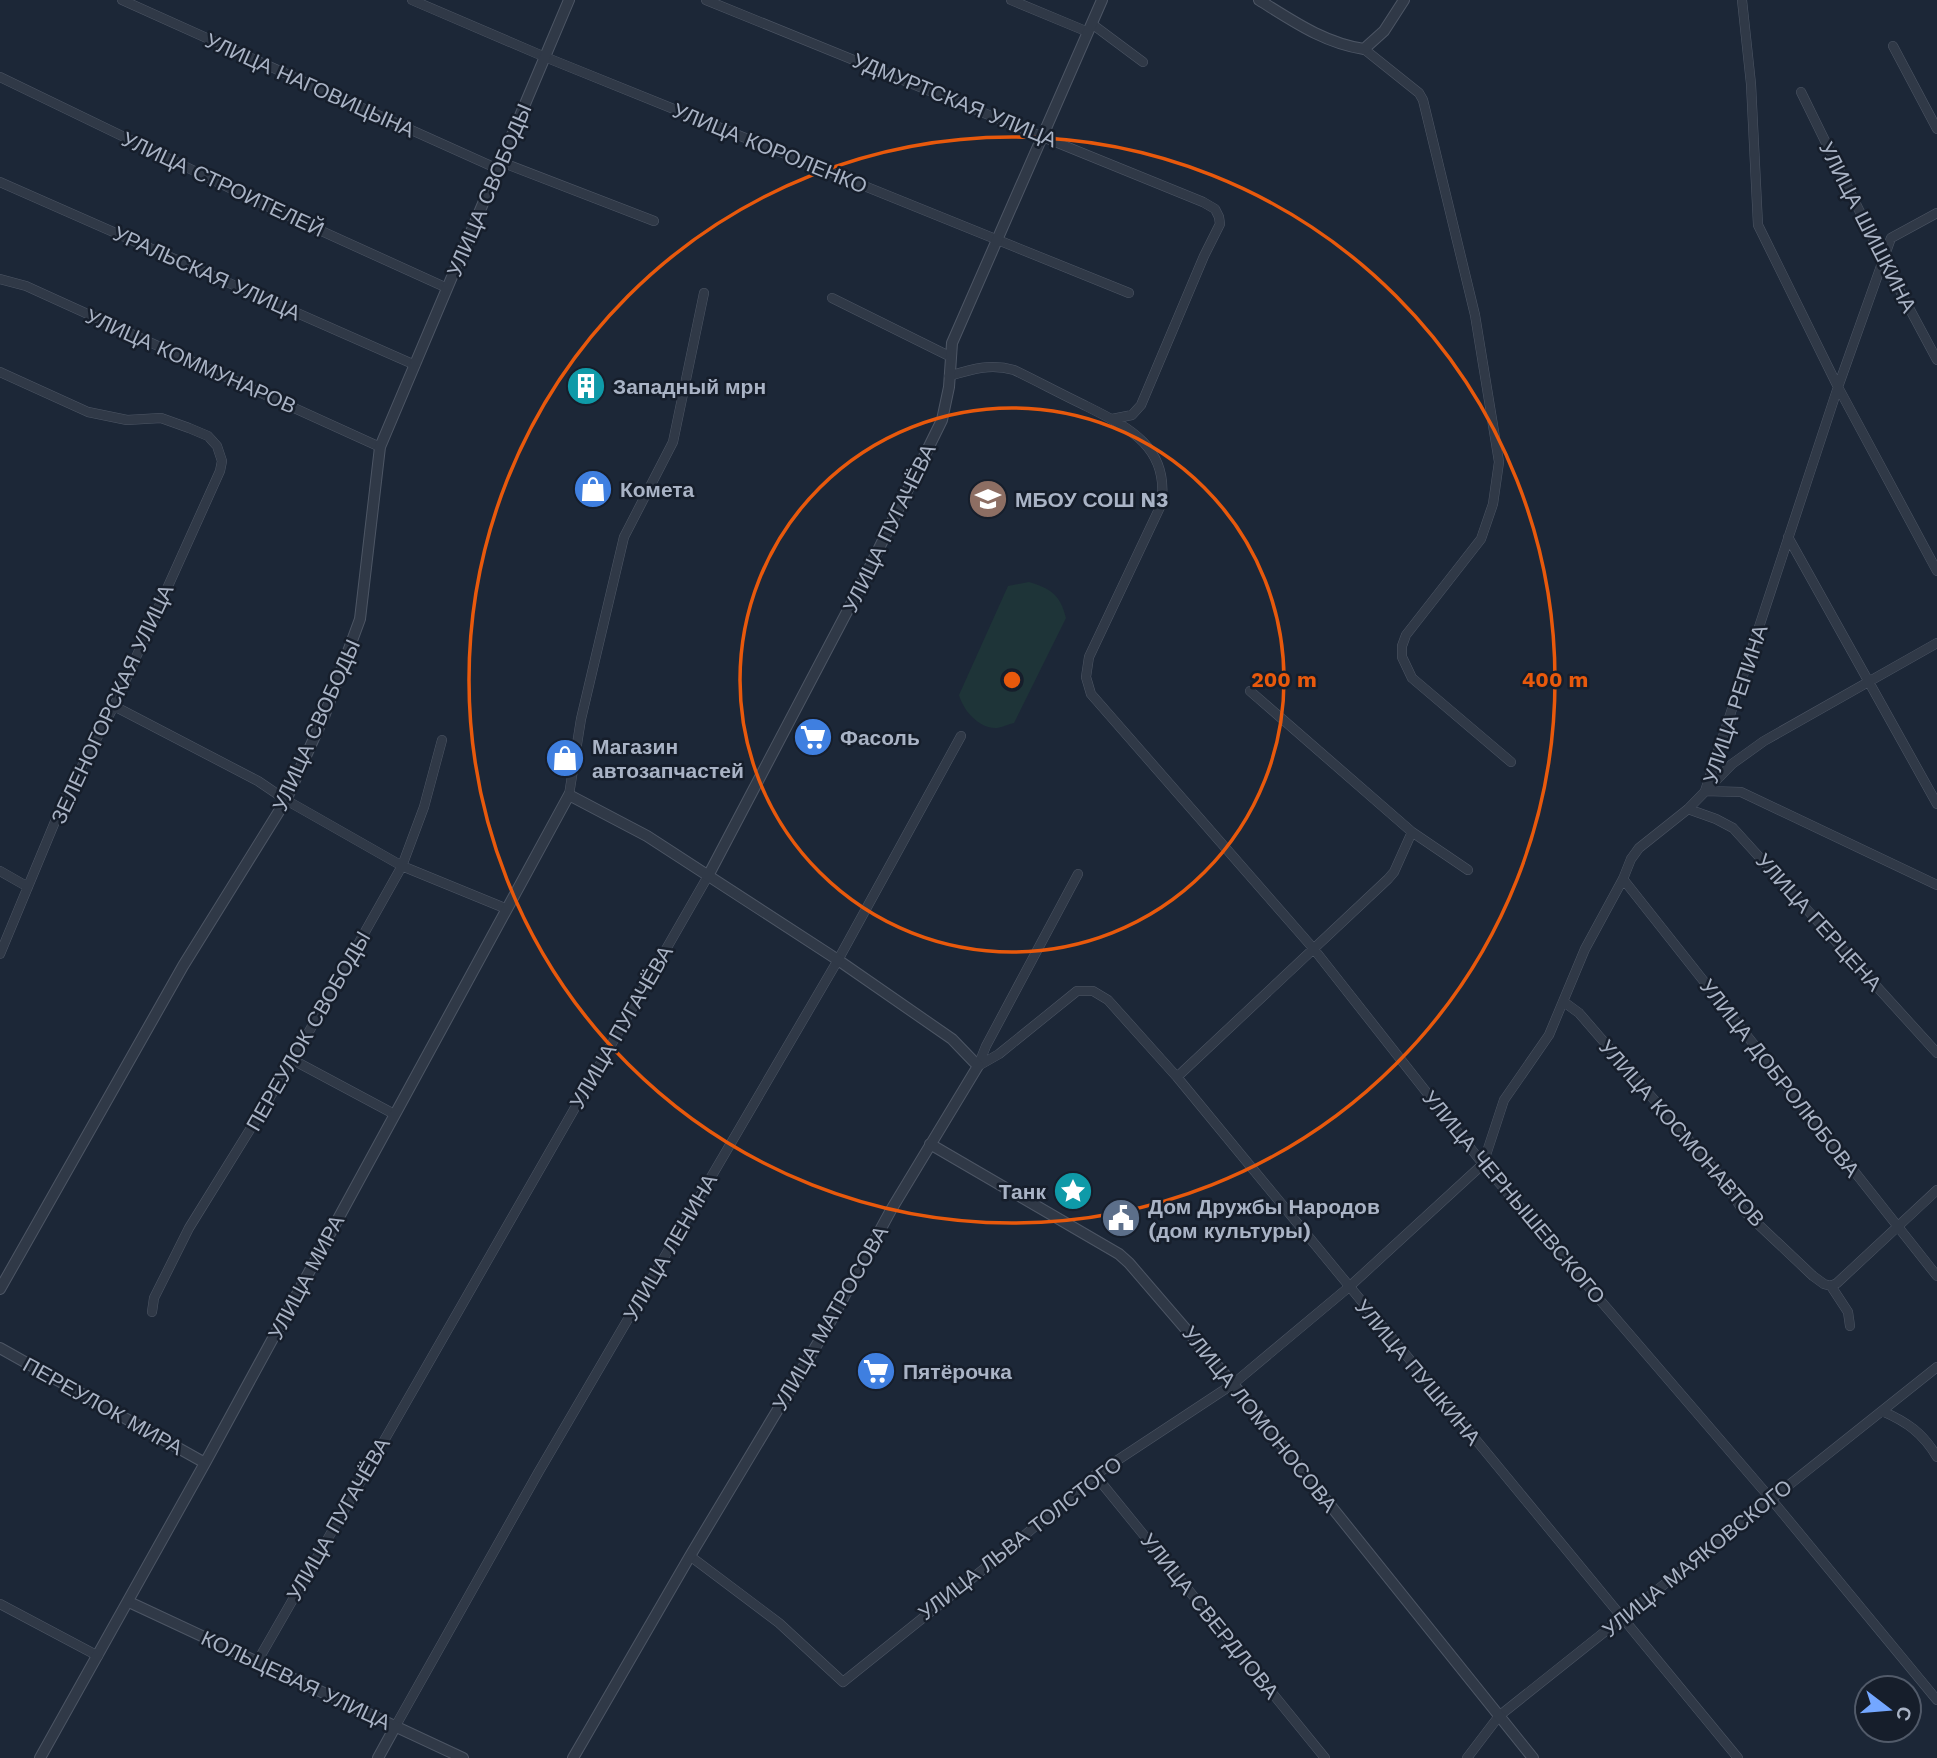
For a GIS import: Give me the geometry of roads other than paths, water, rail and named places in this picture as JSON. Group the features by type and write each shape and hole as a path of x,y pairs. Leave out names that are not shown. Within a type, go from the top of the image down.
{"street":[{"name":"УЛИЦА НАГОВИЦЫНА","path":"122,0 499,166 654,221"},
{"name":"УЛИЦА КОРОЛЕНКО","path":"412,0 545,57 1129,293"},
{"name":"УЛИЦА СВОБОДЫ","path":"0,1289 183,967 286,800 325,714 360,620 380,447 569,0"},
{"name":"УДМУРТСКАЯ УЛИЦА","path":"706,0 1215,209 1220,224 1141,405 1132,415 1112,419"},
{"path":"1011,0 1090,28 1143,62"},
{"name":"УЛИЦА ПУГАЧЁВА","path":"257,1662 708,876 860,587 942,420 947,405 952,343 1102,0"},
{"path":"1259,0 1321,36 1342,45 1364,49 1419,93 1423,100 1475,315 1499,461 1493,504 1481,539 1406,635 1402,657 1412,678 1511,762"},
{"path":"1364,49 1384,32 1404,0"},
{"path":"1742,0 1751,84 1758,225 1838,387 1937,571"},
{"path":"1893,46 1937,129"},
{"name":"УЛИЦА СТРОИТЕЛЕЙ","path":"0,78 273,209 447,288"},
{"name":"УЛИЦА ШИШКИНА","path":"1801,92 1884,261 1937,360"},
{"name":"УРАЛЬСКАЯ УЛИЦА","path":"0,182 415,365"},
{"name":"УЛИЦА РЕПИНА","path":"1937,213 1891,238 1838,387 1705,792 1741,792 1937,885"},
{"name":"УЛИЦА КОММУНАРОВ","path":"0,279 26,286 380,447"},
{"path":"704,293 673,442 624,537 581,719 569,795 647,836 838,960 952,1039 978,1066"},
{"path":"832,298 949,356"},
{"path":"949,376 977,368 1000,366 1014,370 1112,419"},
{"name":"ЗЕЛЕНОГОРСКАЯ УЛИЦА","path":"0,372 88,412 127,420 161,418 190,428 208,436 221,454 220,471 114,706 64,800 0,954"},
{"name":"УЛИЦА ЧЕРНЫШЕВСКОГО","path":"1112,419 1130,429 1151,450 1161,472 1163,494 1161,505 1089,657 1086,677 1091,694 1313,948 1483,1164 1771,1499 1937,1700"},
{"path":"1788,537 1937,804"},
{"name":"УЛИЦА ЛЬВА ТОЛСТОГО","path":"690,1556 779,1623 843,1682 1095,1475 1233,1384 1349,1287 1483,1164 1504,1100 1549,1035 1585,949 1639,848 1688,809 1732,764 1764,741 1937,643"},
{"path":"1250,691 1412,832 1468,870"},
{"path":"114,706 258,781 286,800 402,866 507,909"},
{"name":"УЛИЦА ЛЕНИНА","path":"378,1758 544,1461 838,960 961,736"},
{"name":"ПЕРЕУЛОК СВОБОДЫ","path":"152,1312 154,1298 189,1228 293,1060 402,866 424,807 442,740"},
{"name":"УЛИЦА МИРА","path":"40,1758 205,1464 569,795"},
{"name":"УЛИЦА ГЕРЦЕНА","path":"1688,809 1733,828 1937,1052"},
{"path":"1177,1077 1394,872 1412,832"},
{"path":"0,871 28,887"},
{"name":"УЛИЦА МАТРОСОВА","path":"573,1758 828,1326 891,1210 978,1066 986,1046 1078,874"},
{"name":"УЛИЦА ДОБРОЛЮБОВА","path":"1623,879 1937,1276"},
{"name":"УЛИЦА ПУШКИНА","path":"978,1066 999,1054 1077,990 1093,991 1108,1000 1177,1077 1738,1758"},
{"name":"УЛИЦА КОСМОНАВТОВ","path":"1564,1002 1578,1013 1688,1138 1720,1176 1742,1209 1813,1276 1831,1286 1848,1312 1850,1326"},
{"path":"293,1060 394,1114"},
{"name":"УЛИЦА ЛОМОНОСОВА","path":"930,1144 1119,1254 1233,1384 1533,1758"},
{"path":"1831,1286 1838,1283 1937,1190"},
{"name":"ПЕРЕУЛОК МИРА","path":"0,1348 205,1464"},
{"name":"УЛИЦА МАЯКОВСКОГО","path":"1467,1758 1499,1716 1937,1367"},
{"path":"1882,1411 1912,1426 1922,1435 1937,1457"},
{"name":"УЛИЦА СВЕРДЛОВА","path":"1095,1475 1325,1758"},
{"name":"КОЛЬЦЕВАЯ УЛИЦА","path":"129,1602 463,1758"},
{"path":"0,1604 98,1656"}],"place":[{"name":"Западный мрн","path":"586,386"},
{"name":"Комета","path":"593,489"},
{"name":"МБОУ СОШ N3","path":"988,499"},
{"name":"Фасоль","path":"813,737"},
{"name":"Магазин автозапчастей","path":"565,758"},
{"name":"Танк","path":"1073,1191"},
{"name":"Дом Дружбы Народов (дом культуры)","path":"1121,1218"},
{"name":"Пятёрочка","path":"876,1371"}]}
